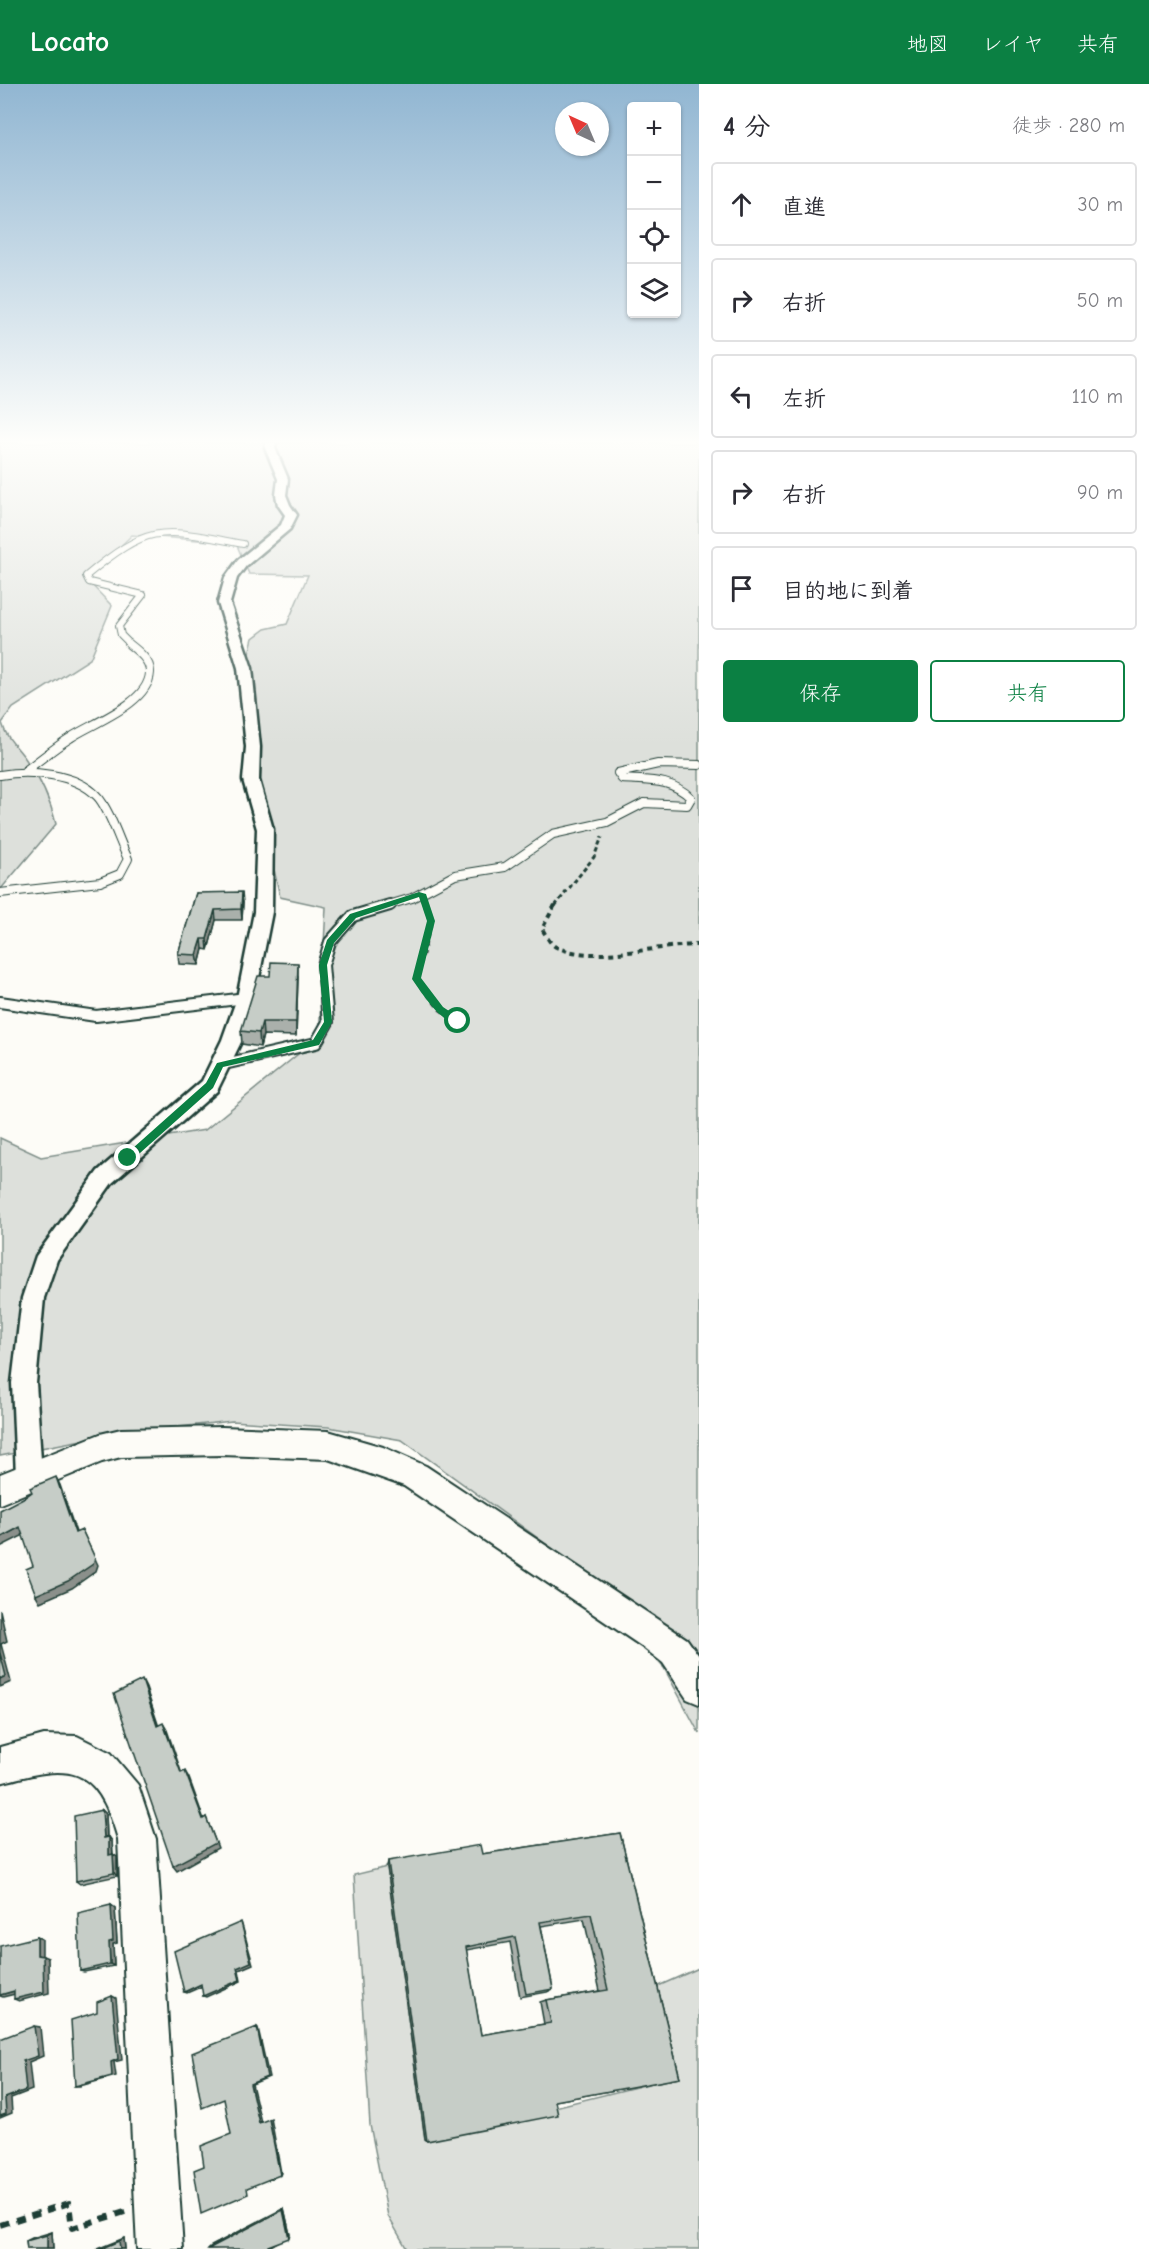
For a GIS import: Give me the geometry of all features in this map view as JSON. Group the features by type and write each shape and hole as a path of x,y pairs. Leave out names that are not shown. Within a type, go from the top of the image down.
{"street":[{"path":"28,1476 24,1383 33,1298 47,1256 105,1177 210,1086 232,1040 246,998 263,912 266,830 251,780 253,747 245,668 224,603 231,578 242,562 265,544"},
{"path":"0,1489 100,1448 122,1443 222,1441 328,1445 350,1450 415,1476 656,1636 675,1651 699,1687"},
{"path":"0,1765 44,1753 77,1754 98,1766 125,1798 137,1839 160,2249"}],"lane":[{"path":"25,771 70,737 124,707 147,685 150,674 148,664 135,647 120,635 118,627 119,622 135,609 142,595 89,582 86,579 86,576 112,554 130,544"},
{"path":"220,1065 316,1043 328,1022 323,965 330,942 353,916 422,894 455,875 505,867 553,834 607,822 644,803 687,805 691,798 666,779 635,780 622,778 618,773 628,769 678,764 699,765"},
{"path":"0,775 25,771 81,783 99,797 128,859 120,874 100,882 0,893"},
{"path":"0,1002 96,1016 246,998"}],"path":[{"path":"607,822 594,857 559,898 542,929 554,946 588,957 669,945 699,945"},
{"path":"422,894 431,921 416,979 440,1009 458,1021"},
{"path":"0,2224 69,2203 72,2228 157,2202"}],"shaded area":[{"path":"0,544 123,544 86,579 112,606 90,659 13,708 2,723 9,739 41,783 56,824 0,890"},
{"path":"236,544 699,544 699,1733 664,1668 553,1549 402,1440 328,1427 232,1421 107,1435 0,1456 0,1138 41,1157 205,1130 319,1037 326,907 280,897 262,814 245,668 253,638 265,629 287,624 308,575 249,574"},
{"path":"387,1867 425,2139 669,2079 656,1987 699,1968 699,2249 407,2249 388,2216 370,2125 354,1875"}],"building":[{"path":"242,892 241,909 215,910 207,939 202,939 197,955 178,954 196,893"},
{"path":"271,962 298,963 296,1022 262,1022 259,1033 241,1031 258,976 270,976"},
{"path":"56,1477 75,1533 82,1530 95,1558 93,1564 68,1581 36,1595 26,1569 33,1566 20,1527 0,1538 0,1510 32,1492 30,1488"},
{"path":"0,1653 6,1676 0,1679"},
{"path":"142,1680 157,1726 163,1723 181,1773 185,1771 203,1819 206,1817 216,1843 173,1866 114,1694"},
{"path":"102,1810 104,1838 109,1837 109,1855 113,1854 114,1873 76,1881 74,1816"},
{"path":"620,1833 680,2078 555,2101 558,2115 427,2141 388,1861 480,1845 482,1854","holes":["591,1914 608,1990 546,2000 551,2023 481,2035 466,1947 515,1937 526,1994 553,1989 540,1922"]},
{"path":"111,1905 113,1941 109,1942 110,1964 80,1971 78,1913"},
{"path":"241,1922 251,1962 237,1968 240,1980 203,1996 201,1984 184,1992 174,1951"},
{"path":"37,1937 37,1955 43,1956 44,1992 14,1999 14,1991 0,1995 0,1946"},
{"path":"112,1996 118,2059 111,2062 112,2076 75,2086 71,2020 97,2012 97,2002"},
{"path":"34,2026 38,2056 23,2061 26,2090 5,2098 6,2114 0,2116 0,2039"},
{"path":"257,2027 267,2077 250,2084 259,2123 269,2119 280,2175 247,2188 248,2194 201,2214 194,2170 204,2166 201,2146 231,2134 224,2099 202,2108 192,2053"},
{"path":"283,2210 289,2238 268,2246 269,2249 208,2249"},
{"path":"47,2235 47,2249 27,2249 26,2241"},
{"path":"119,2241 120,2249 100,2249"}],"route":[{"path":"128,1158 210,1086 220,1065 316,1043 328,1022 323,965 330,942 353,916 422,894 431,921 416,979 440,1009 458,1021"}]}
